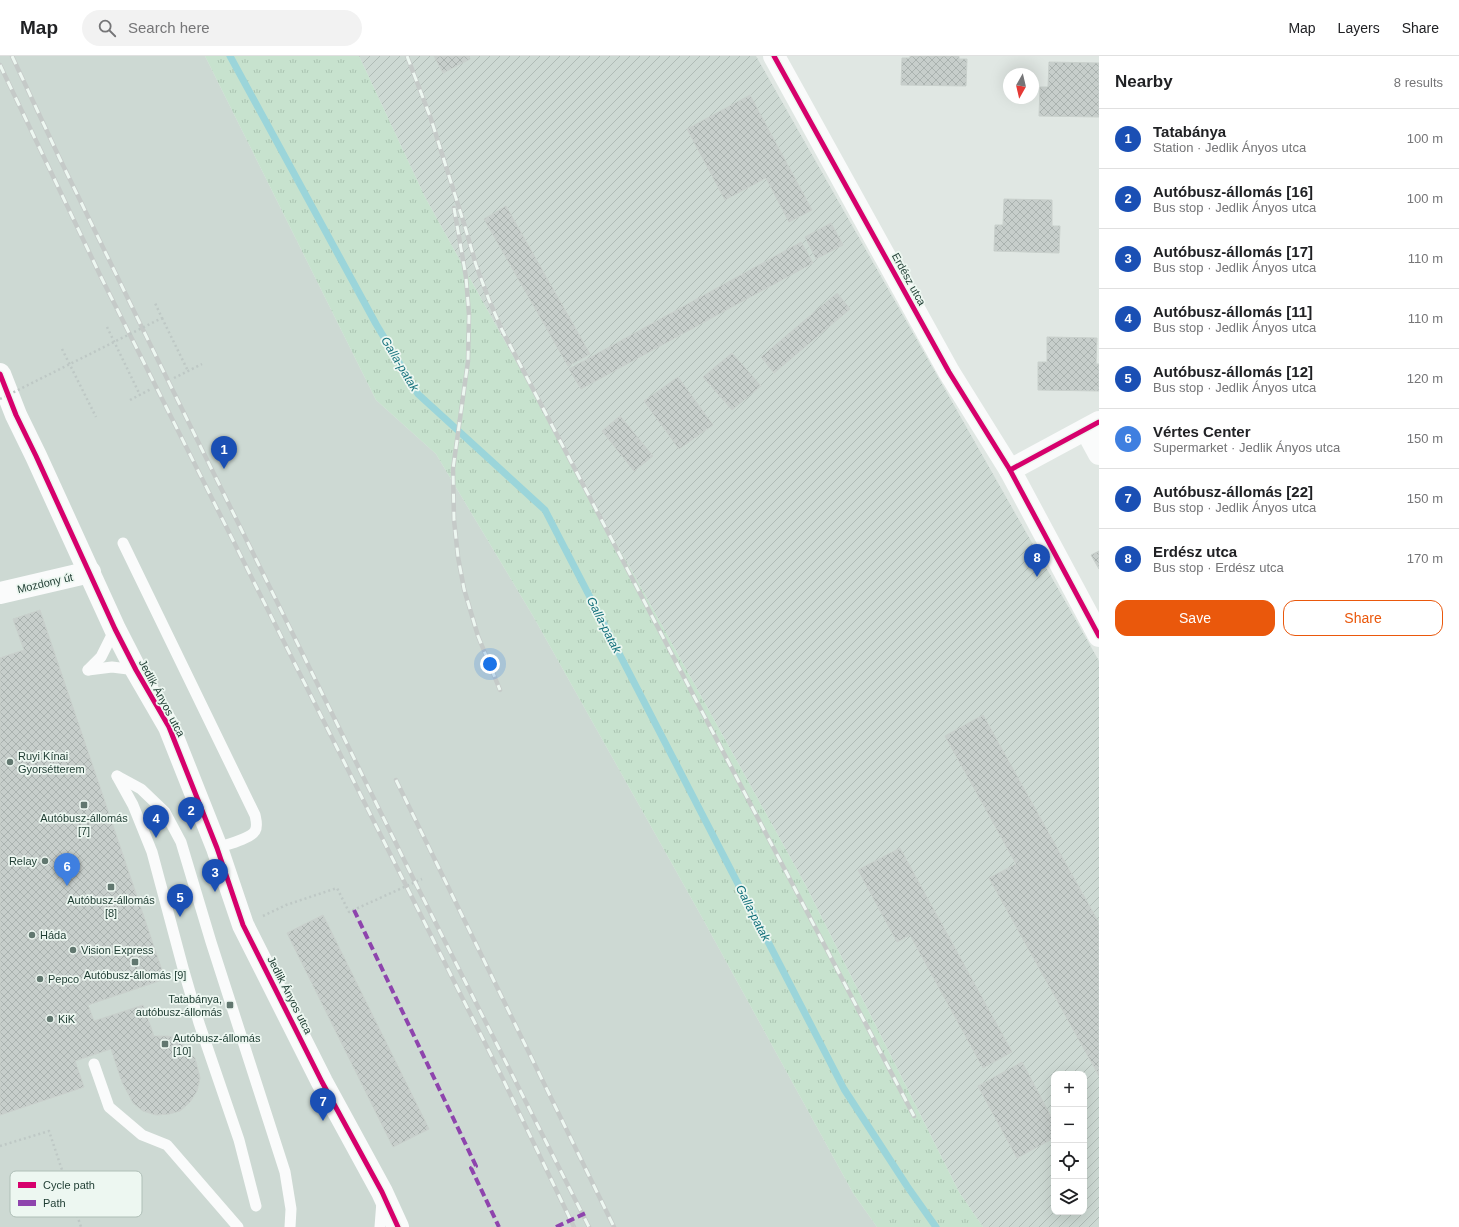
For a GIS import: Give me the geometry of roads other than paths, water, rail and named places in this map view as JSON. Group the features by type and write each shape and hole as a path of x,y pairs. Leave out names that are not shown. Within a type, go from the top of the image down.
{"street":[{"name":"Erdész utca","path":"774,56 949,372 1010,470 1099,636"},
{"name":"Jedlik Ányos utca","path":"0,374 16,415 90,572 114,629 169,727 217,848 243,925 322,1082 382,1192 398,1227"},
{"path":"1010,470 1092,426 1099,454"},
{"name":"Mozdony út","path":"0,593 90,572"}],"lane":[{"path":"123,543 255,815 257,824 256,830 251,835 217,848"},
{"path":"114,629 101,657 88,670 112,667 136,670"},
{"path":"256,1206 239,1140 199,1023 152,852 133,805 117,776 141,789 165,812 181,842 211,942 285,1172 291,1210 290,1227"},
{"path":"94,1064 109,1107 142,1135 167,1145 238,1227"},
{"path":"380,1227 382,1192"}],"waterway":[{"name":"Galla-patak","path":"230,56 376,324 418,394 545,510 844,1089 907,1186 936,1227"}],"railway":[{"path":"12,56 59,157 151,346 415,882 589,1227"},
{"path":"407,56 431,119 476,265 502,330 914,1116"},
{"path":"0,65 101,277 501,1075 574,1227"},
{"path":"454,208 466,277 469,315 468,361 453,469 454,520 458,557 464,589 478,636 500,690"},
{"path":"396,780 614,1227"}],"place":[{"name":"Tatabánya","path":"224,469"},
{"name":"Erdész utca","path":"1037,577"},
{"name":"Ruyi Kínai Gyorsétterem","path":"10,762"},
{"name":"Autóbusz-állomás [7]","path":"84,805"},
{"name":"Autóbusz-állomás [16]","path":"191,830"},
{"name":"Autóbusz-állomás [11]","path":"156,838"},
{"name":"Relay","path":"45,861"},
{"name":"Vértes Center","path":"67,886"},
{"name":"Autóbusz-állomás [8]","path":"111,887"},
{"name":"Autóbusz-állomás [17]","path":"215,892"},
{"name":"Autóbusz-állomás [12]","path":"180,917"},
{"name":"Háda","path":"32,935"},
{"name":"Vision Express","path":"73,950"},
{"name":"Autóbusz-állomás [9]","path":"135,962"},
{"name":"Pepco","path":"40,979"},
{"name":"Tatabánya, autóbusz-állomás","path":"230,1005"},
{"name":"KiK","path":"50,1019"},
{"name":"Autóbusz-állomás [10]","path":"165,1044"},
{"name":"Autóbusz-állomás [22]","path":"323,1121"}]}
